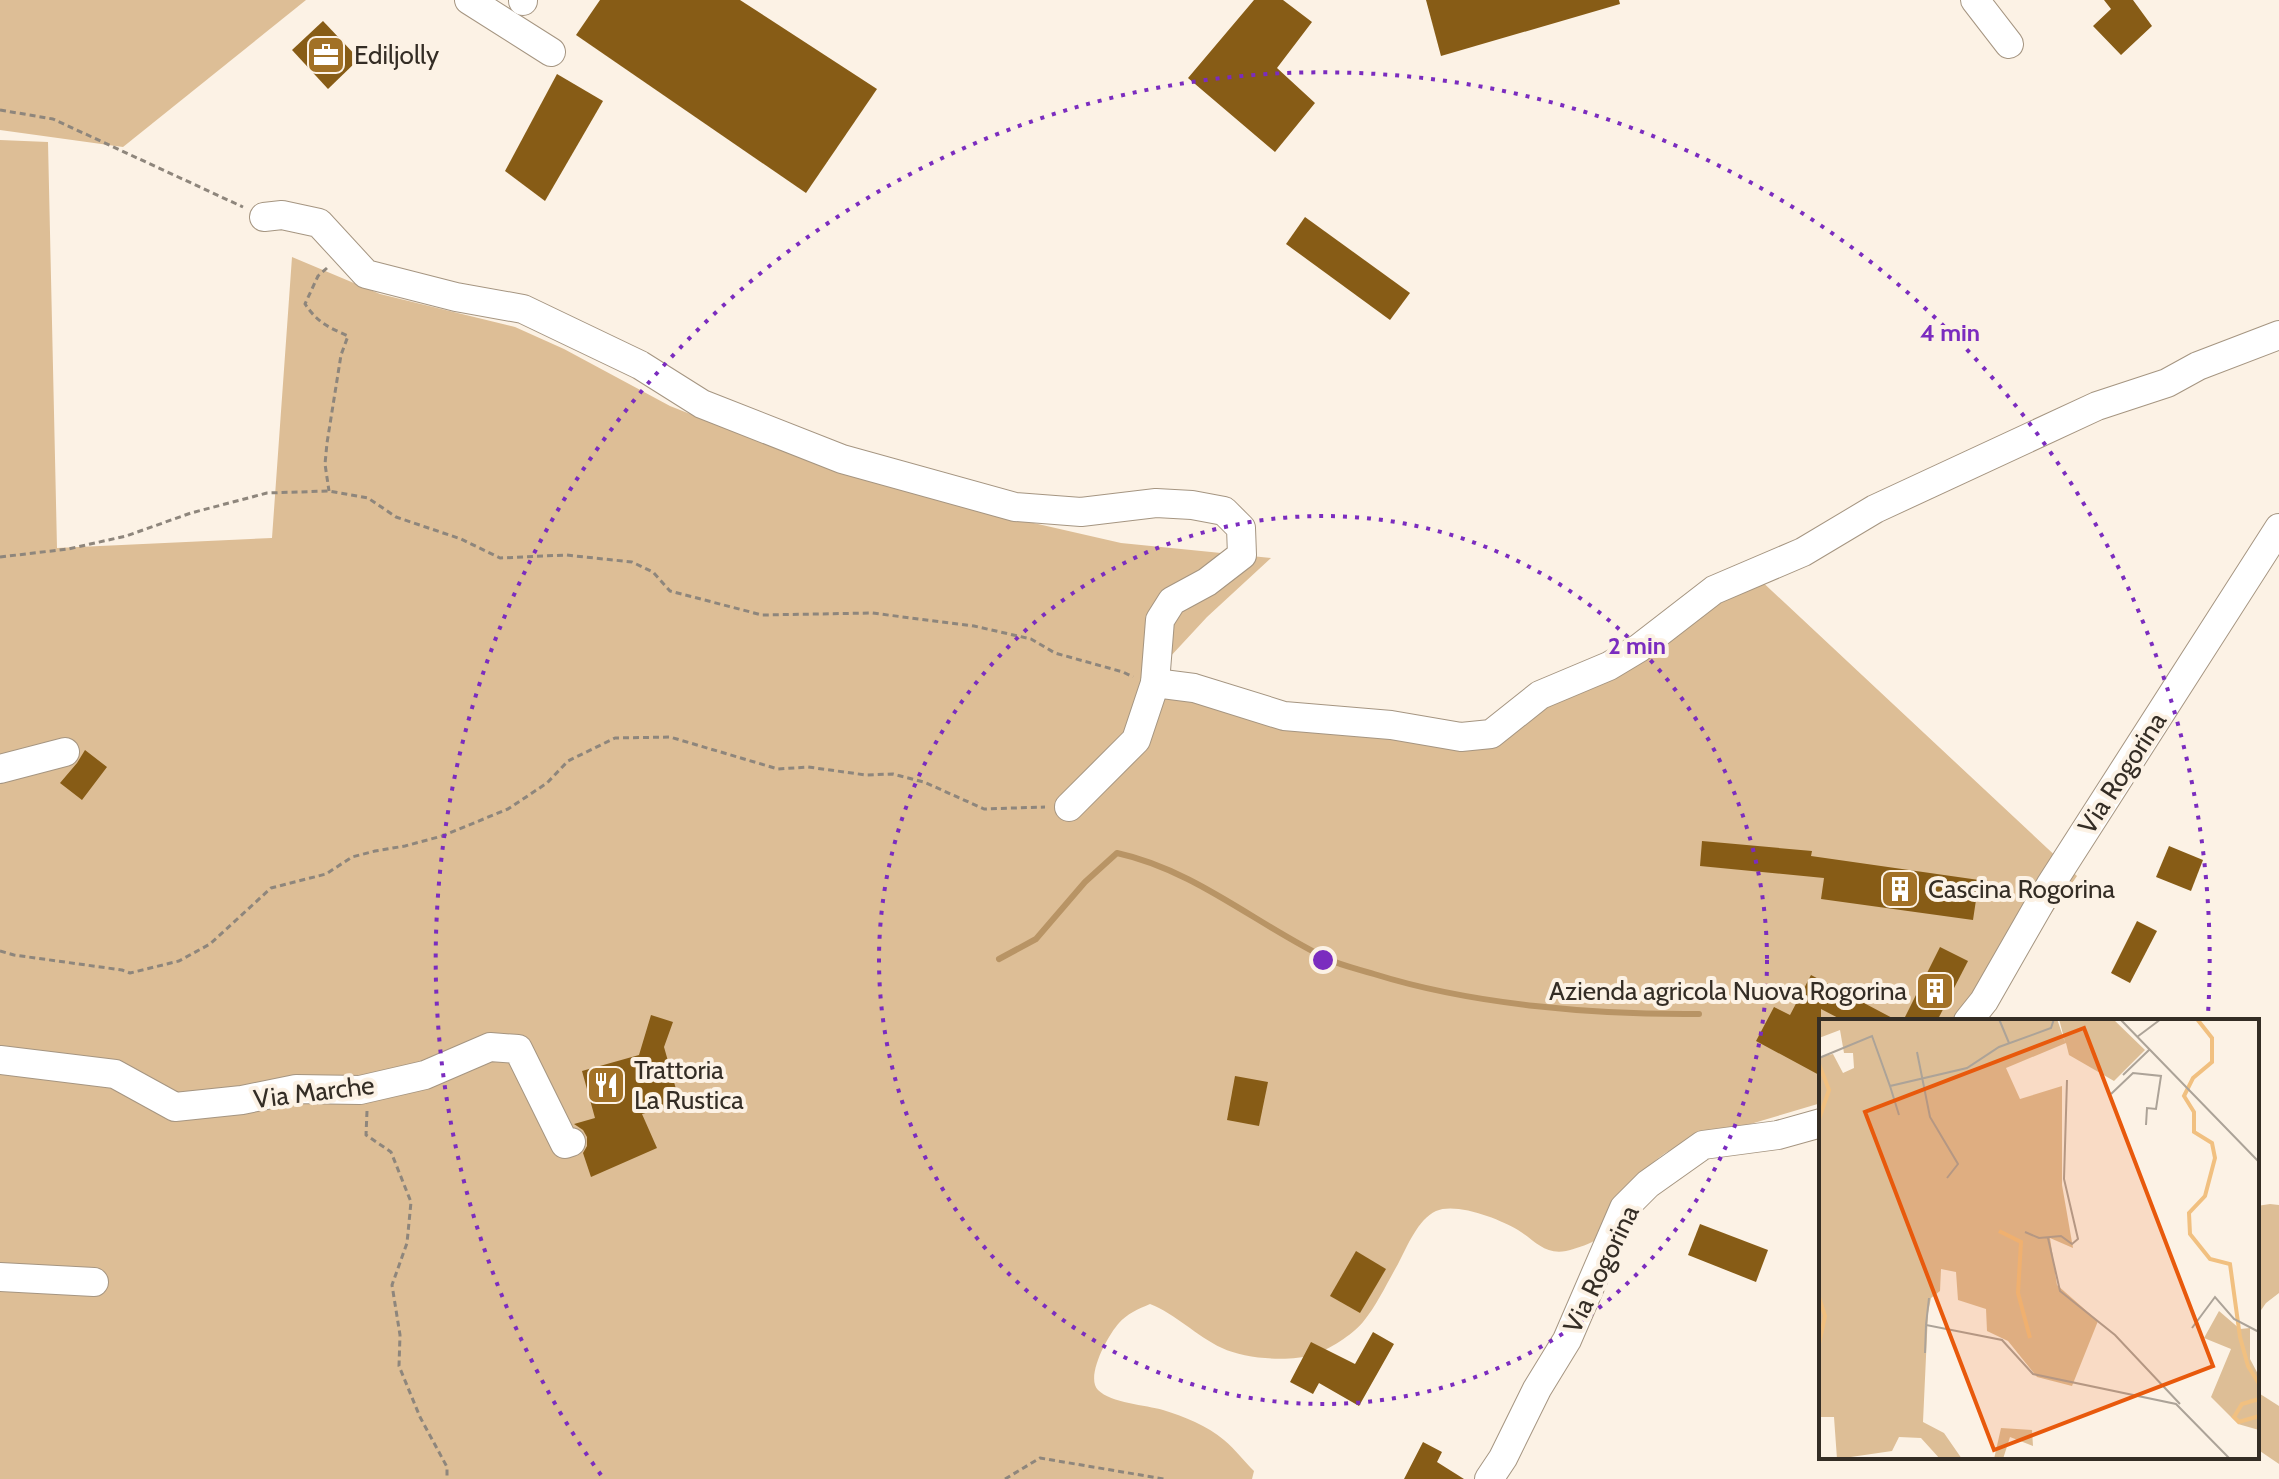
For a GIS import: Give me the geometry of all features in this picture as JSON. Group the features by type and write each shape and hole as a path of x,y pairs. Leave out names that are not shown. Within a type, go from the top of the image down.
{"street":[{"path":"469,0 551,52"},
{"path":"1975,0 2009,44"},
{"path":"264,217 282,215 319,223 366,274 456,297 523,309 640,365 702,404 842,459 1015,507 1081,512 1156,503 1224,511 1241,528 1242,555 1207,582 1172,601 1160,620 1155,683 1136,740 1069,807"},
{"path":"1155,683 1194,688 1284,716 1391,725 1461,737 1491,734 1540,695 1609,666 1639,648 1714,590 1803,552 1875,509 2070,418 2167,383 2198,366 2279,335"},
{"name":"Via Rogorina","path":"1970,1019 1984,1001 2051,884 2279,528"},
{"path":"0,769 65,752"},
{"name":"Via Marche","path":"0,1060 115,1074 175,1107 242,1100 296,1089 360,1090 425,1075 490,1047 518,1049 565,1144 571,1142"},
{"name":"Via Rogorina","path":"1489,1479 1567,1340 1624,1208 1648,1184 1703,1145 1778,1135 1819,1124"},
{"path":"0,1277 94,1282"}],"path":[{"path":"0,110 53,119 264,217"},
{"path":"328,268 318,276 305,304 326,327 348,336 341,355 327,443 325,464 329,491"},
{"path":"0,557 68,549 126,536 191,513 267,493 329,491 368,498 396,517 461,539 500,558 566,555 632,562 653,572 670,591 762,615 872,613 974,626 1031,639 1055,653 1123,672 1139,681 1155,683"},
{"path":"0,951 130,973 179,961 210,944 271,888 326,874 352,857 442,836 508,809 547,783 568,761 615,738 670,737 778,769 808,767 866,775 893,774 924,782 984,809 1069,807"},
{"path":"360,1090 368,1103 366,1135 391,1152 411,1202 407,1243 392,1285 400,1335 399,1366 420,1417 447,1467 447,1479"},
{"path":"1005,1479 1040,1458 1164,1479"}],"shaded area":[{"path":"0,0 306,0 123,147 0,130"},
{"path":"0,140 48,142 57,548 272,538 292,257 380,294 515,327 564,349 670,406 806,460 872,482 1121,543 1271,558 1207,617 1169,658 1157,684 1449,740 1756,576 2077,876 1978,1019 1819,1019 1819,1104 1671,1150 1642,1174 1602,1233 1591,1242 1566,1251 1551,1251 1518,1230 1489,1217 1466,1210 1436,1211 1418,1227 1363,1322 1333,1346 1302,1357 1267,1358 1232,1352 1150,1304 1126,1317 1114,1329 1096,1366 1094,1376 1098,1390 1120,1401 1179,1415 1211,1430 1254,1471 1252,1479 0,1479"},
{"path":"2279,1205 2279,1293 2259,1313 2259,1206"},
{"path":"2259,1393 2279,1406 2279,1464 2259,1450"}],"building":[{"path":"600,0 740,0 877,89 806,193 576,35"},
{"path":"1254,0 1283,0 1312,22 1277,68 1315,103 1275,152 1188,78"},
{"path":"1426,0 1619,0 1620,4 1441,56"},
{"path":"2104,0 2133,0 2152,26 2121,55 2093,26 2111,9"},
{"name":"Ediljolly","path":"323,21 359,59 328,89 292,50"},
{"path":"557,74 603,101 545,201 505,171"},
{"path":"1305,217 1410,293 1390,320 1286,244"},
{"path":"85,750 107,767 82,800 60,783"},
{"name":"Cascina Rogorina","path":"1702,841 1812,851 1811,856 1979,880 1973,920 1821,899 1824,878 1700,866"},
{"path":"2169,846 2203,860 2191,891 2156,877"},
{"path":"2137,921 2157,931 2130,983 2111,973"},
{"name":"Azienda agricola Nuova Rogorina","path":"1940,947 1968,961 1938,1019 1904,1019"},
{"path":"1811,975 1894,1019 1840,1019 1821,1009 1819,1075 1756,1041 1774,1007 1790,1015"},
{"path":"651,1015 673,1022 664,1047 680,1103 642,1114 657,1148 591,1177 583,1153 587,1137 574,1124 595,1118 582,1071 639,1055"},
{"path":"1235,1076 1268,1082 1259,1126 1227,1120"},
{"path":"1700,1224 1768,1250 1756,1282 1688,1255"},
{"path":"1356,1251 1386,1269 1360,1313 1330,1296"},
{"path":"1373,1332 1394,1344 1359,1406 1319,1383 1313,1394 1290,1382 1311,1342 1355,1364"},
{"path":"1423,1442 1442,1452 1437,1462 1464,1479 1404,1479"}],"waterway":[{"path":"999,959 1036,939 1085,882 1117,853 1173,872 1333,961 1412,985 1535,1006 1619,1013 1699,1014"}],"place":[{"name":"Ediljolly","path":"326,55"},
{"name":"Cascina Rogorina","path":"1900,889"},
{"name":"Azienda agricola Nuova Rogorina","path":"1935,991"},
{"name":"Trattoria La Rustica","path":"606,1085"}]}
